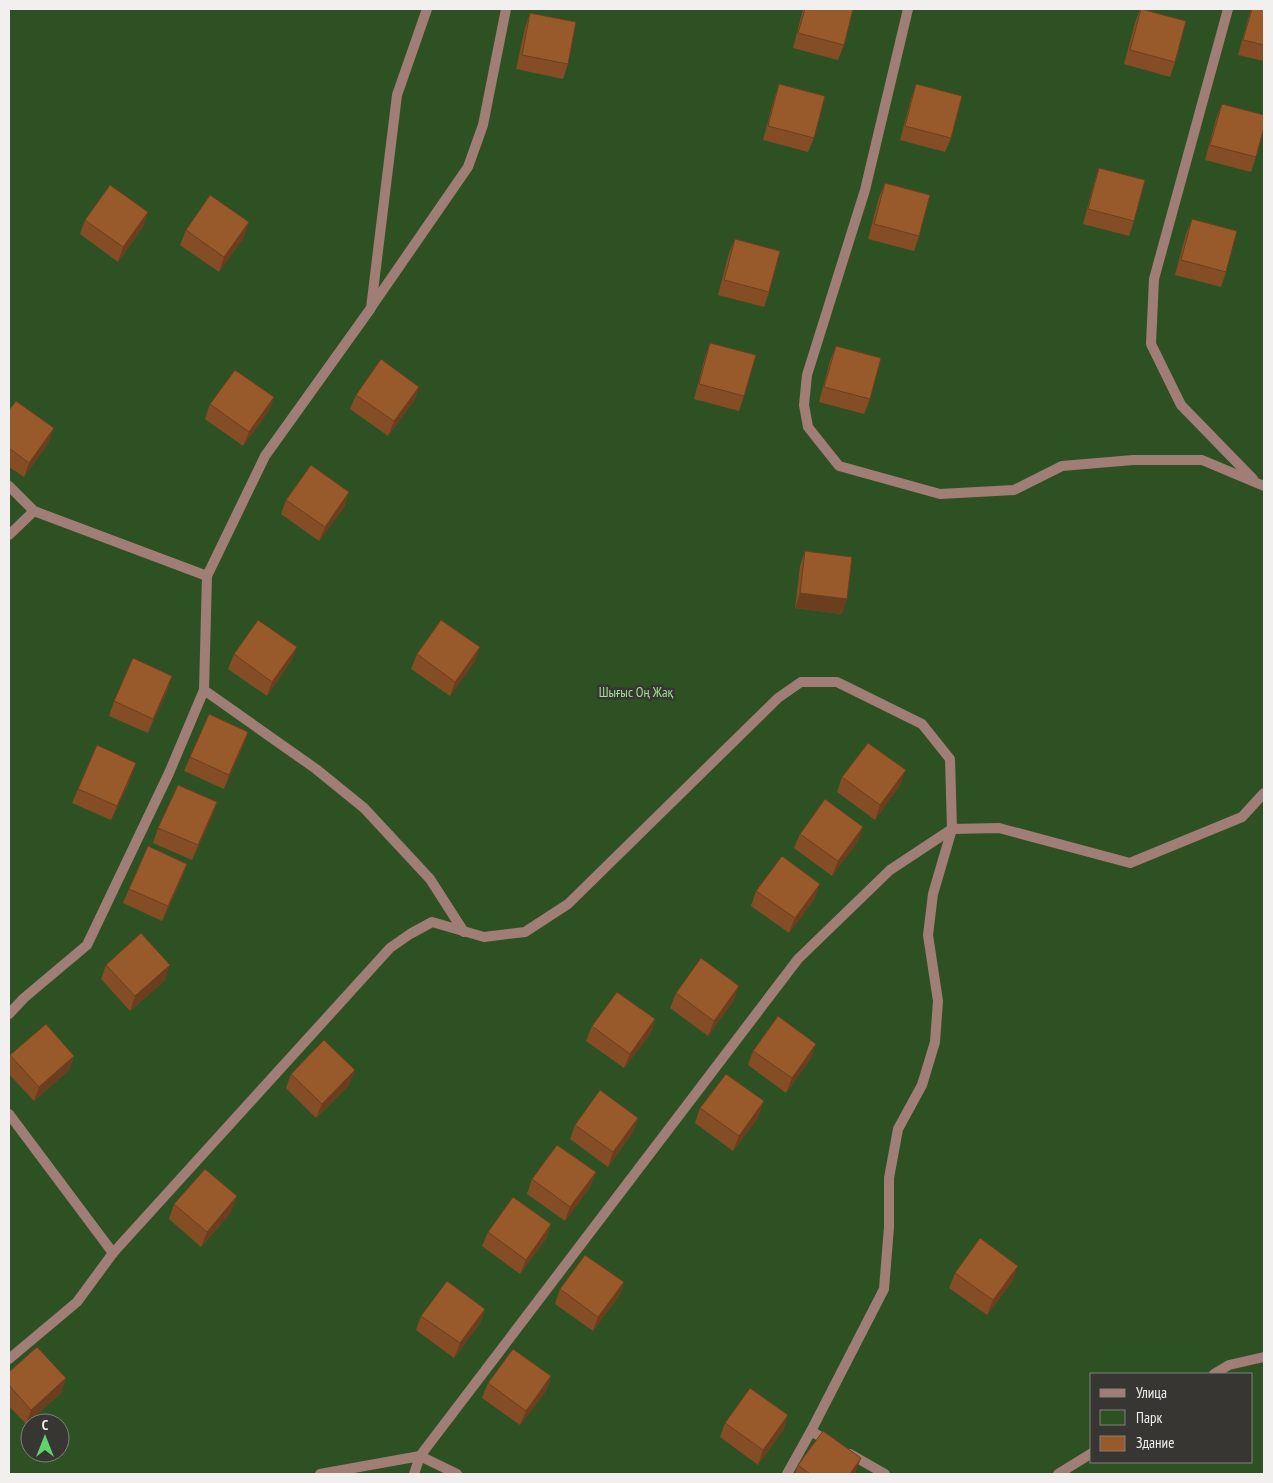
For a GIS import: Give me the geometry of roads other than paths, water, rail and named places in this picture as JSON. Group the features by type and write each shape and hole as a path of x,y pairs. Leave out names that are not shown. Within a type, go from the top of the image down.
{"street":[{"path":"371,308 397,96 427,9"},
{"path":"9,1014 24,998 87,945 170,773 204,690 207,576 265,456 371,308 468,167 483,125 506,9"},
{"path":"908,9 865,190 807,375 804,405 808,427 839,466 940,494 1014,490 1062,466 1133,460 1202,460 1260,484"},
{"path":"1228,9 1154,279 1151,344 1181,405 1260,484"},
{"path":"9,486 34,511 207,576"},
{"path":"9,535 34,511"},
{"path":"9,1359 76,1302 113,1252 390,948 432,922 484,937 525,932 568,904 778,698 801,682 837,682 922,724 950,759 952,829 933,894 928,935 938,1001 935,1042 922,1085 898,1129 889,1178 889,1226 884,1289 786,1474"},
{"path":"204,690 316,769 364,808 430,879 464,932"},
{"path":"414,1474 420,1456 798,959 890,870 952,829 999,828 1130,863 1242,817 1264,794"},
{"path":"9,1114 113,1252"},
{"path":"1216,1373 1229,1365 1264,1357"},
{"path":"811,1430 885,1474"},
{"path":"1058,1474 1090,1454"},
{"path":"320,1474 420,1456 457,1474"}],"park label":[{"name":"Шығыс Оң Жақ","path":"636,692"}]}
